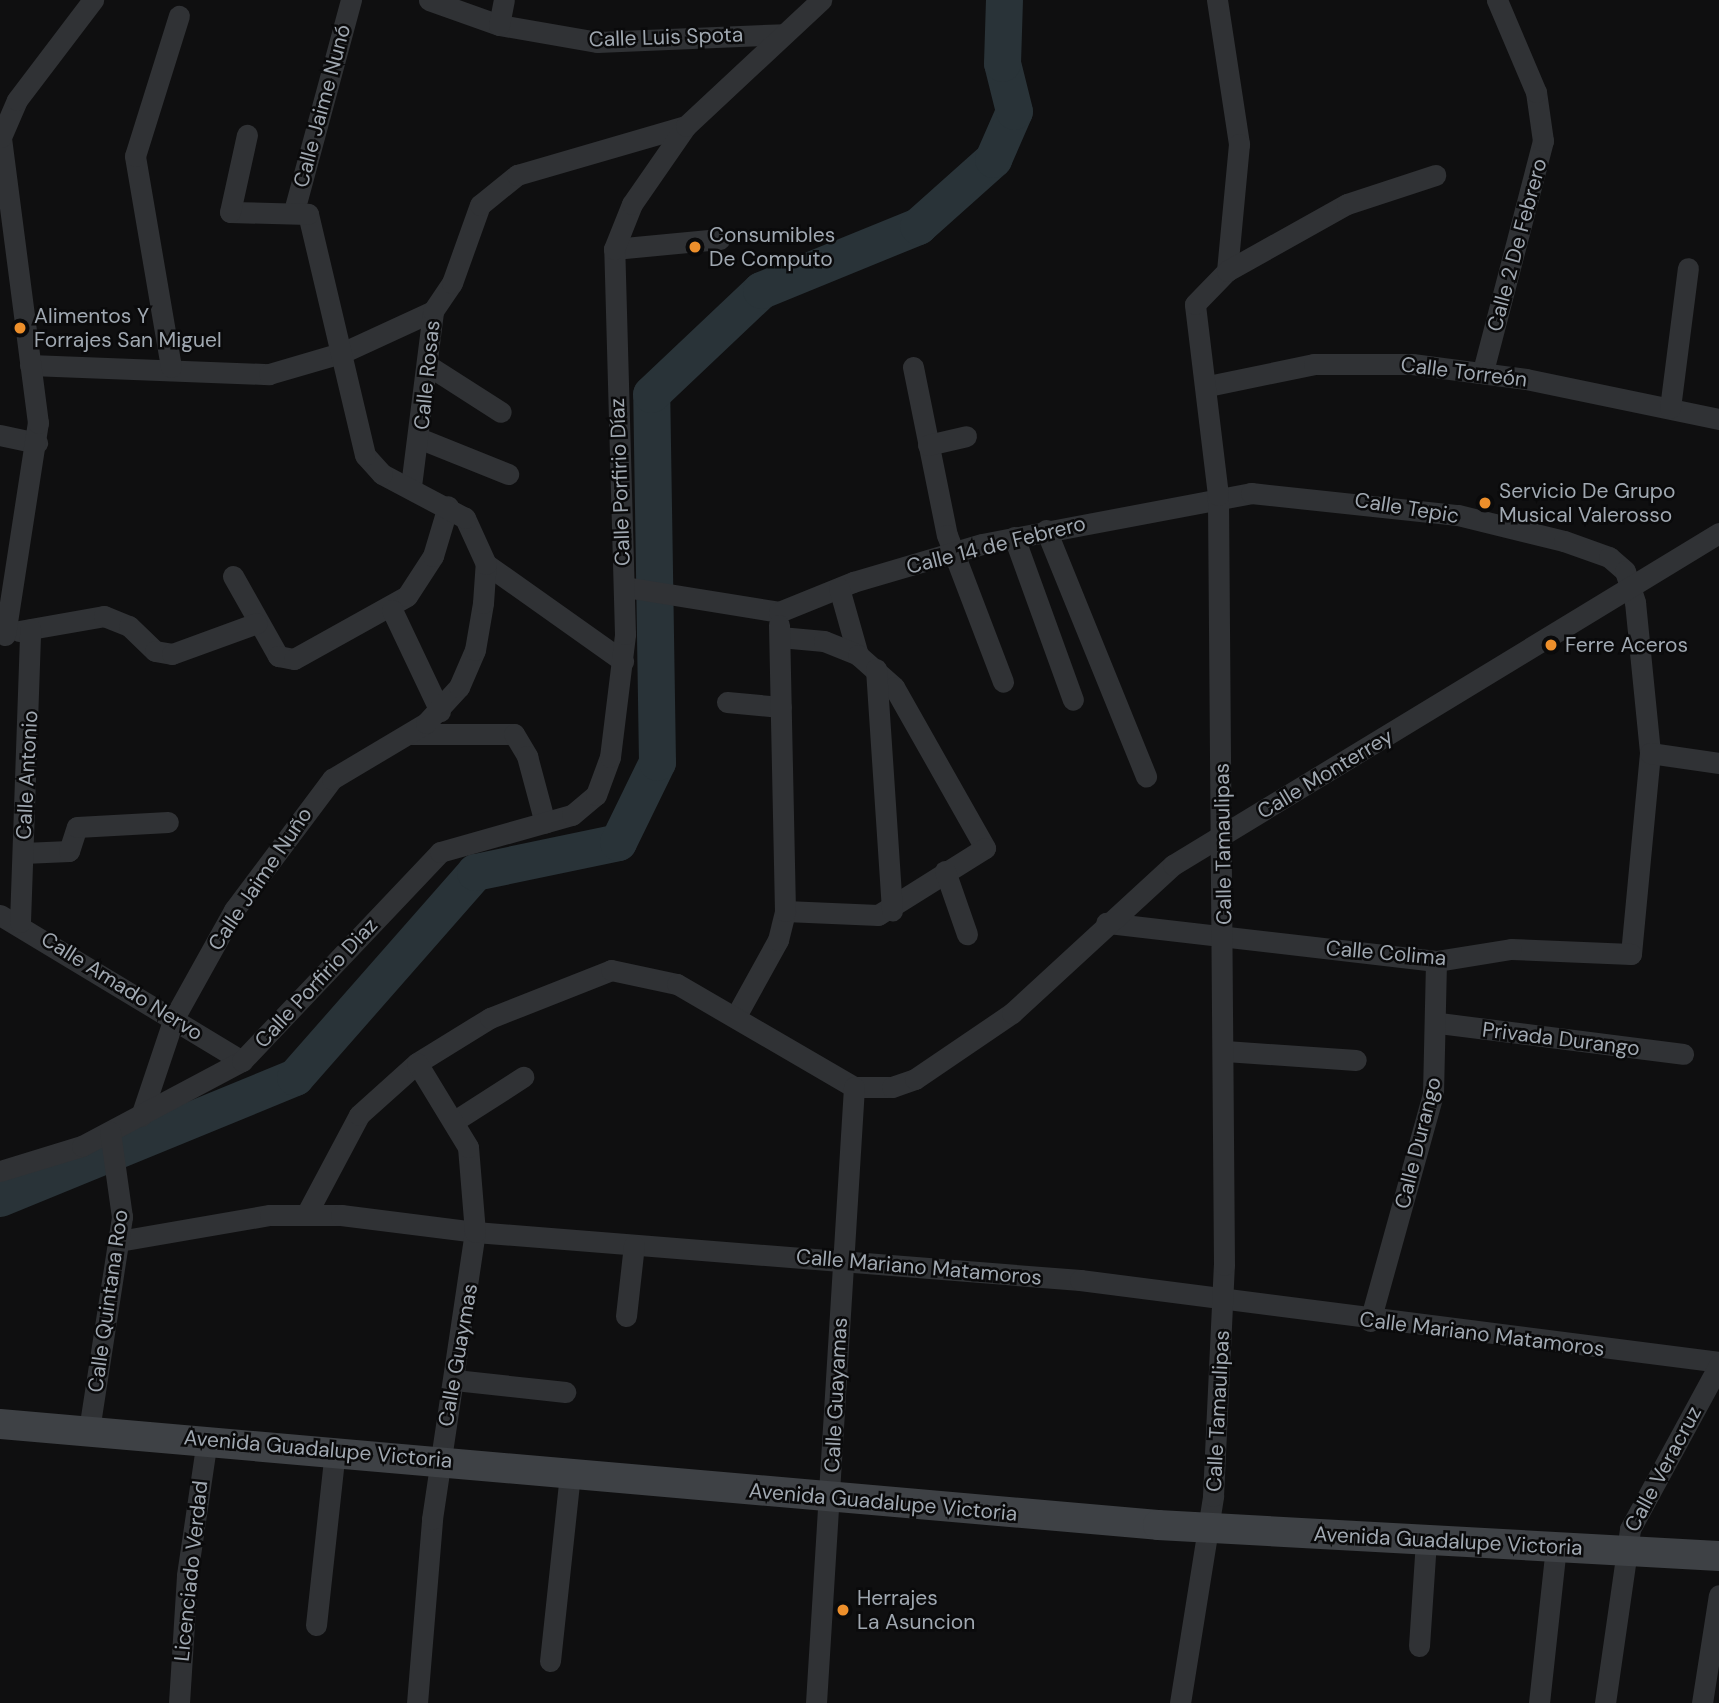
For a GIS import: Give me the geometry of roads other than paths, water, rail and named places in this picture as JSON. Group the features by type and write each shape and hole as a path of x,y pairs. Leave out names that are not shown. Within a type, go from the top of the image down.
{"main road":[{"name":"Avenida Guadalupe Victoria","path":"0,1424 440,1459 831,1498 1209,1529 1719,1556"}],"street":[{"path":"93,0 18,100 1,137 30,365 37,443 3,635 104,616 129,626 155,652 172,654 257,623"},
{"name":"Calle Jaime Nunó","path":"294,211 351,0"},
{"name":"Calle Luis Spota","path":"429,0 499,25 630,43 784,34"},
{"path":"499,25 504,0"},
{"name":"Calle Porfirio Díaz","path":"545,823 584,807 606,777 624,661 625,587 614,249 632,204 686,126 821,0"},
{"path":"1217,0 1239,144 1227,271"},
{"name":"Calle 2 De Febrero","path":"1483,371 1543,141 1536,92 1497,0"},
{"path":"171,367 135,156 179,16"},
{"name":"Calle Rosas","path":"411,486 421,439 433,311 452,283 470,221 496,189 542,166 686,126"},
{"path":"247,135 230,212 241,217 294,211"},
{"path":"1227,271 1347,204 1435,175"},
{"name":"Calle Jaime Nuño","path":"141,1116 174,1018 234,910 304,809 353,763 408,734 440,711 475,650 486,565 477,535 448,506 383,474 365,455 344,352 312,220 294,211"},
{"path":"614,249 720,239"},
{"path":"1670,408 1688,268"},
{"name":"Calle Tamaulipas","path":"1180,1703 1209,1529 1223,1300 1225,1051 1219,495 1208,386 1195,304 1227,271"},
{"path":"30,365 171,367 269,374 344,352 433,311"},
{"name":"Calle Torreón","path":"1208,386 1346,362 1483,371 1719,419"},
{"path":"429,366 501,412"},
{"path":"913,367 953,553 1003,682"},
{"path":"0,435 37,443"},
{"path":"928,445 966,436"},
{"path":"421,439 508,474"},
{"name":"Calle 14 de Febrero","path":"779,612 839,588 953,553 1046,530 1219,495"},
{"name":"Calle Tepic","path":"1219,495 1331,497 1514,527 1609,557 1632,585"},
{"path":"233,576 257,623 278,656 294,659 392,610 433,556 448,506"},
{"path":"1046,530 1146,776"},
{"name":"Calle Monterrey","path":"854,1087 892,1087 962,1052 1152,879 1719,533"},
{"path":"1014,537 1073,700"},
{"path":"486,565 624,661"},
{"path":"1632,585 1650,753 1719,763"},
{"path":"625,587 779,612 785,911 778,940 736,1016"},
{"path":"839,588 858,655"},
{"path":"392,610 440,711"},
{"name":"Calle Antonio","path":"10,919 23,853 30,629"},
{"path":"780,638 824,640 858,655 876,669 911,711 984,841 982,853 945,872 892,910 861,917 785,911"},
{"path":"876,669 892,910"},
{"path":"727,702 780,707"},
{"path":"408,734 514,734 527,756 545,823"},
{"name":"Calle Colima","path":"1106,923 1436,961 1511,949 1631,954 1650,753"},
{"path":"23,853 69,851 77,827 168,822"},
{"name":"Calle Porfirio Diaz","path":"0,1171 52,1159 111,1135 242,1061 440,852 545,823"},
{"path":"945,872 967,934"},
{"name":"Calle Amado Nervo","path":"10,919 242,1061"},
{"name":"Calle Durango","path":"1370,1321 1433,1094 1439,1023 1436,961"},
{"path":"307,1213 359,1115 417,1063 527,1000 611,970 654,974 736,1016 854,1087"},
{"name":"Privada Durango","path":"1439,1023 1683,1054"},
{"path":"1225,1051 1356,1060"},
{"name":"Calle Guaymas","path":"417,1063 456,1120 472,1170 475,1232 455,1380 440,1459 417,1703"},
{"path":"456,1120 523,1077"},
{"name":"Calle Guayamas","path":"816,1703 831,1498 842,1260 854,1087"},
{"name":"Calle Quintana Roo","path":"89,1430 119,1241 121,1185 111,1135"},
{"name":"Calle Mariano Matamoros","path":"119,1241 307,1213 475,1232 1080,1280 1370,1321 1719,1364"},
{"path":"626,1316 634,1245"},
{"name":"Calle Veracruz","path":"1605,1703 1624,1549 1719,1364"},
{"path":"455,1380 565,1392"},
{"name":"Licenciado Verdad","path":"179,1703 187,1575 207,1439"},
{"path":"316,1625 335,1450"},
{"path":"550,1661 570,1473"},
{"path":"1419,1646 1426,1540"},
{"path":"1539,1703 1556,1546"},
{"path":"1702,1703 1719,1595"}],"waterway":[{"path":"0,1198 295,1077 475,872 618,842 657,762 651,394 761,290 918,226 993,159 1014,111 1002,63 1004,0"}],"place":[{"name":"Consumibles De Computo","path":"695,247"},
{"name":"Alimentos Y Forrajes San Miguel","path":"20,328"},
{"name":"Servicio De Grupo Musical Valerosso","path":"1485,503"},
{"name":"Ferre Aceros","path":"1551,645"},
{"name":"Herrajes La Asuncion","path":"843,1610"}]}
